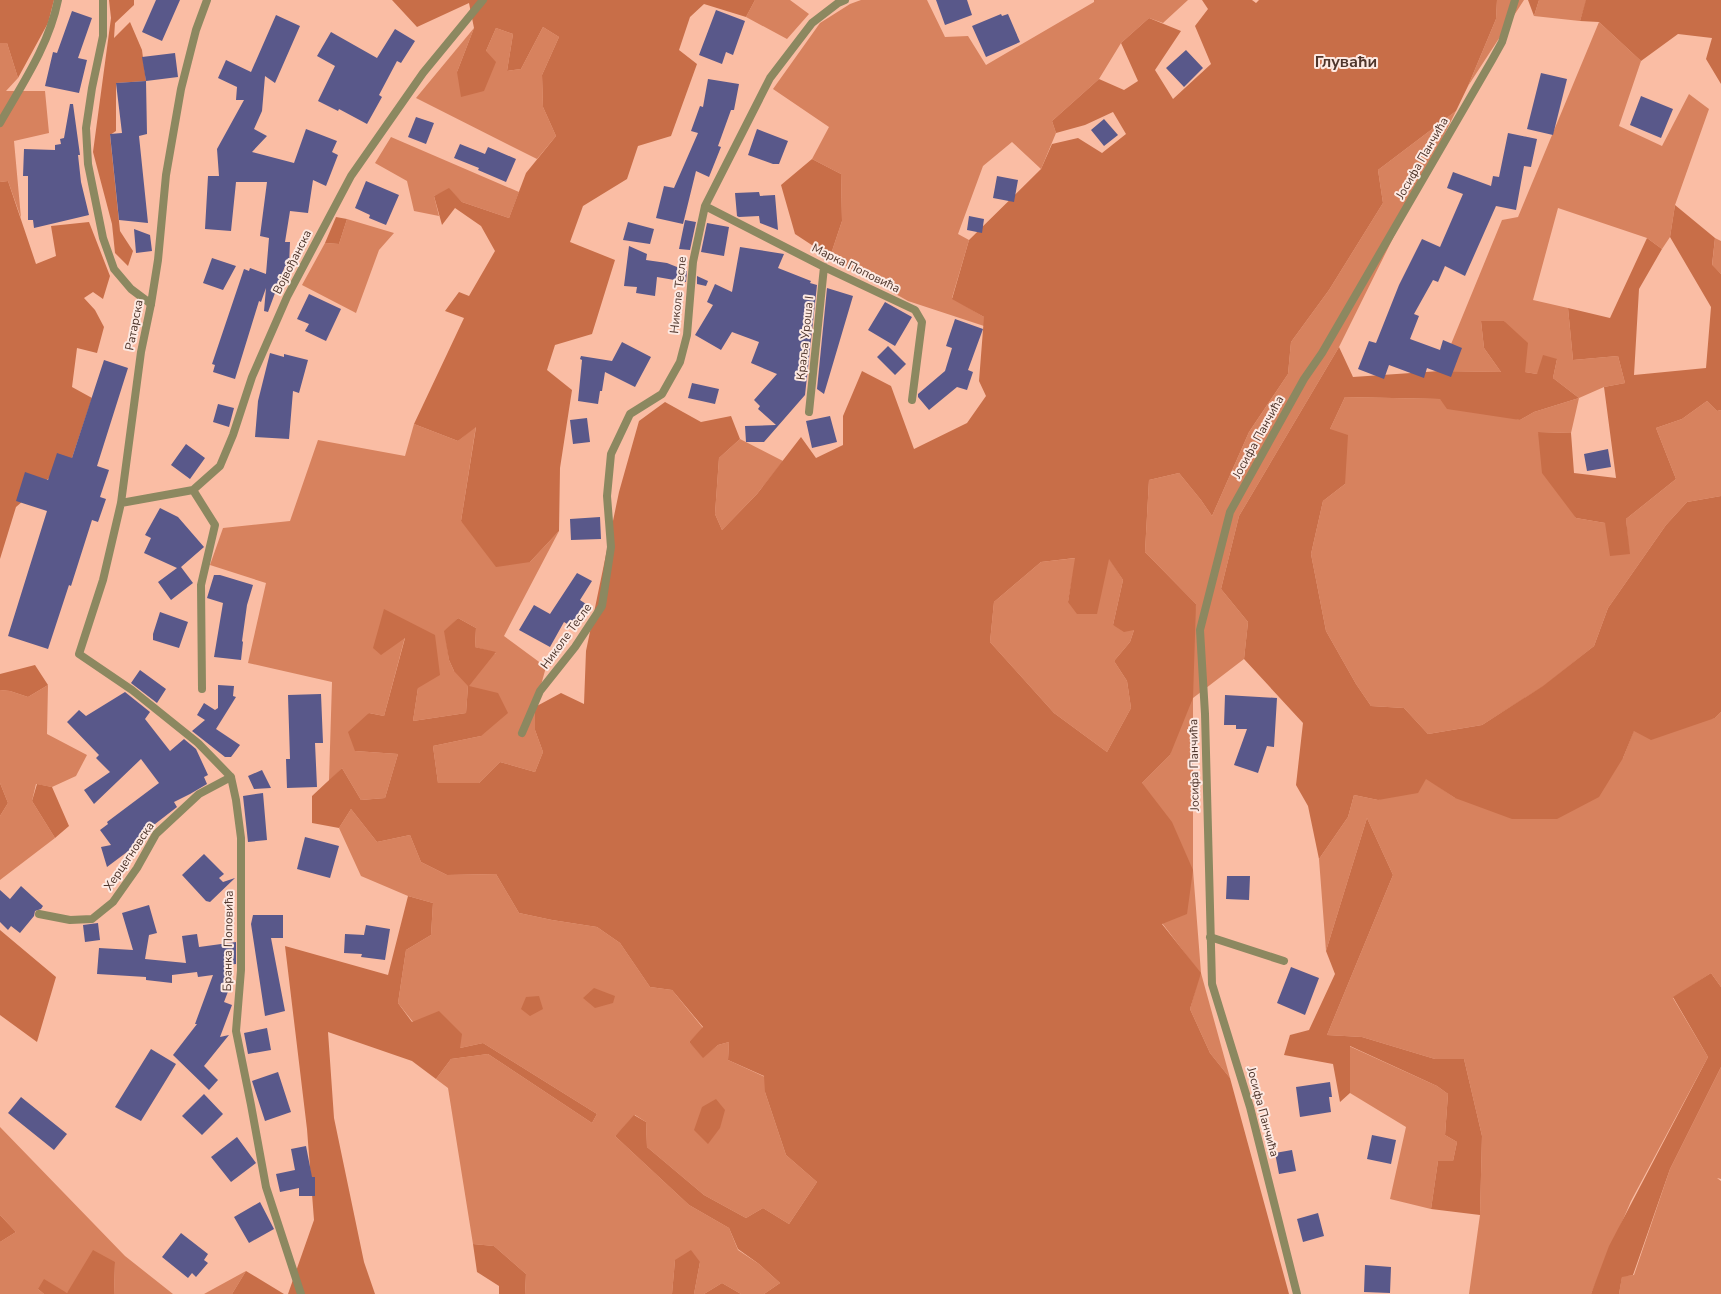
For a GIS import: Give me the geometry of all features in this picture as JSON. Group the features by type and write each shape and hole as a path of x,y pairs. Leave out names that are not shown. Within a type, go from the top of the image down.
{"street":[{"path":"0,123 41,52 55,15 58,0"},
{"path":"103,0 103,36 92,88 86,128 88,164 102,230 114,270 131,288 151,304"},
{"name":"Ратарска","path":"79,654 103,580 121,503 141,352 158,260 166,176 181,89 196,30 207,0"},
{"name":"Војвођанска","path":"193,490 220,466 233,435 252,377 287,297 351,176 423,73 483,0"},
{"name":"Николе Тесле","path":"522,732 540,692 575,647 602,606 611,547 607,496 611,454 630,414 662,394 680,362 687,334 693,262 705,206 770,78 812,22 838,3 845,0"},
{"name":"Јосифа Панчића","path":"1297,1294 1250,1107 1212,984 1205,714 1200,630 1230,512 1304,379 1322,353 1492,60 1502,42 1515,0"},
{"name":"Марка Поповића","path":"705,206 824,267 915,310 922,322 912,400"},
{"name":"Краља Уроша I","path":"809,412 824,267"},
{"path":"121,503 193,490 215,525 201,585 202,689"},
{"name":"Бранка Поповића","path":"79,654 132,690 198,742 230,777 236,800 241,838 241,970 236,1031 266,1187 301,1294"},
{"name":"Херцегновска","path":"39,914 70,920 92,919 113,902 137,868 156,834 199,794 230,777"},
{"path":"1210,937 1284,960"}],"shaded area":[{"path":"0,0 54,0 48,23 18,78 7,43 0,43"},
{"path":"109,0 134,0 134,5 115,23 114,38 130,22 142,50 146,81 116,83 116,131 110,135 120,231 133,251 128,266 115,253 112,224 93,152 111,18"},
{"path":"392,0 755,0 746,17 704,4 690,17 679,50 697,64 671,136 638,146 627,179 583,206 570,242 615,260 592,334 555,345 547,370 572,390 560,468 559,531 530,562 496,567 461,521 476,427 458,441 414,424 464,318 445,311 459,292 469,296 495,251 481,226 455,208 442,225 434,196 449,188 462,202 509,218 526,173 556,136 543,107 542,75 559,37 543,27 521,69 507,71 513,34 496,28 486,51 496,62 484,91 461,97 457,72 474,28 469,3 417,27"},
{"path":"755,0 790,0 809,14 787,39 746,17"},
{"path":"861,0 927,0 945,37 968,36 986,65 1094,2 1094,0 1188,0 1163,23 1149,18 1121,43 1099,79 1052,121 1056,133 1041,169 1012,142 983,166 958,234 969,240 952,298 984,317 984,326 908,301 830,257 842,221 841,174 812,159 829,127 773,89 820,23 850,4"},
{"path":"1202,0 1252,0 1256,3 1259,0 1497,0 1496,19 1456,111 1378,170 1383,203 1329,290 1291,342 1288,374 1249,432 1212,516 1179,473 1149,480 1145,552 1196,604 1193,698 1170,755 1142,783 1172,822 1193,870 1187,914 1162,924 1201,973 1190,1009 1210,1053 1230,1078 1289,1294 764,1294 780,1283 759,1264 738,1249 729,1228 689,1205 615,1136 634,1115 646,1122 647,1147 704,1195 746,1218 763,1208 789,1224 817,1182 786,1155 765,1092 764,1076 728,1060 729,1042 718,1045 703,1058 689,1042 703,1027 672,990 650,987 620,943 597,927 519,913 496,874 447,875 421,862 410,835 377,842 351,809 339,828 312,823 312,796 342,768 361,800 385,798 398,754 355,751 348,732 369,713 384,716 405,638 381,655 373,648 384,609 435,635 440,675 418,688 413,721 466,713 468,686 454,671 449,660 444,631 458,618 476,628 475,647 496,652 469,686 498,693 508,713 481,736 433,746 438,783 479,783 500,762 535,772 543,752 535,730 535,707 561,693 584,704 586,651 619,492 639,421 665,402 701,422 731,416 740,439 719,458 715,514 722,530 757,494 801,437 816,458 843,445 843,416 862,371 891,386 914,449 967,423 986,396 979,381 984,317 952,299 969,240 1041,169 1052,144 1078,138 1102,153 1126,134 1113,112 1085,125 1056,133 1052,121 1099,79 1124,90 1138,81 1121,43 1149,18 1181,31 1155,70 1173,99 1211,64 1195,26 1208,9","holes":["1075,558 1068,602 1077,614 1097,614 1109,559 1123,580 1113,625 1124,632 1134,630 1130,642 1114,661 1127,681 1131,708 1107,752 1054,713 990,642 994,602 1041,562"]},
{"path":"1497,0 1524,0 1468,86 1496,19"},
{"path":"1528,0 1539,0 1534,16"},
{"path":"1539,0 1586,0 1586,2 1580,21 1534,16"},
{"path":"1586,0 1721,0 1721,84 1706,59 1712,38 1678,34 1641,61 1599,22 1580,21"},
{"path":"1599,22 1641,61 1619,126 1662,146 1689,94 1709,109 1675,205 1670,237 1662,249 1647,238 1558,208 1533,300 1568,308 1573,360 1618,356 1625,383 1604,387 1579,398 1553,378 1557,359 1537,374 1525,372 1504,321 1481,321 1484,348 1501,372 1440,371 1502,220 1518,217"},
{"path":"543,27 559,37 542,75 543,107 556,136 537,159 416,98 474,28 457,72 486,51 496,28 513,34 507,71 521,69"},
{"path":"0,43 7,43 18,78 6,91 45,91 49,133 14,141 21,218 8,181 0,182"},
{"path":"1456,111 1339,347 1239,516 1221,589 1248,622 1244,659 1193,698 1193,870 1201,973 1230,1078 1210,1053 1190,1009 1200,973 1162,923 1142,783 1170,755 1196,604 1145,552 1149,480 1179,473 1212,516 1249,432 1288,374 1291,342 1329,290 1383,203 1378,170"},
{"path":"391,137 519,192 509,218 462,202 449,189 434,196 439,216 414,211 407,181 375,163"},
{"path":"812,159 841,174 842,221 830,257 795,234 781,185"},
{"path":"8,181 36,264 56,256 51,226 89,222 110,276 103,299 93,292 84,298 95,310 104,327 97,353 77,348 72,387 92,398 72,458 16,507 0,559 0,182"},
{"path":"1675,205 1715,238 1712,265 1721,274 1721,410 1717,411 1707,401 1682,419 1656,428 1676,479 1626,519 1630,554 1610,556 1605,523 1576,518 1542,473 1538,432 1571,433 1574,473 1616,478 1604,387 1625,383 1618,356 1573,360 1568,308 1610,318 1647,238 1662,249 1639,289 1634,375 1706,368 1711,307 1670,237"},
{"path":"336,217 347,219 339,244 325,243"},
{"path":"347,219 394,233 379,250 356,313 302,285 325,243 339,244"},
{"path":"1715,238 1721,241 1721,274 1712,266"},
{"path":"1481,321 1504,321 1528,343 1525,372 1537,374 1543,355 1557,359 1553,378 1579,398 1534,412 1520,420 1447,409 1440,399 1345,397 1330,429 1348,435 1345,484 1323,501 1311,554 1326,631 1356,684 1371,706 1404,708 1428,734 1482,725 1543,686 1594,646 1608,608 1666,525 1687,502 1721,496 1721,712 1715,718 1651,740 1634,731 1623,758 1599,797 1557,819 1512,819 1455,798 1426,779 1418,793 1378,800 1354,795 1348,817 1319,859 1308,806 1296,785 1303,723 1244,659 1248,622 1221,589 1239,516 1339,347 1353,377 1440,371 1501,372 1484,348"},
{"path":"1345,397 1440,399 1520,420 1534,412 1579,398 1571,433 1538,432 1576,518 1605,523 1629,554 1626,519 1676,479 1656,428 1682,419 1707,401 1717,411 1721,410 1721,496 1687,502 1666,525 1608,608 1594,646 1544,686 1482,725 1428,734 1404,708 1371,706 1356,684 1326,631 1311,554 1323,501 1345,484 1330,429"},
{"path":"414,424 458,441 476,426 461,521 530,562 559,531 504,636 546,667 535,707 535,730 543,752 535,772 500,762 479,783 438,783 433,746 481,736 468,686 466,713 413,721 418,688 405,637 384,716 369,713 355,751 398,754 385,798 361,800 342,768 329,781 332,682 248,663 266,583 210,565 223,528 290,521 318,440 405,456","holes":["458,618 476,628 475,647 496,653 454,671 449,660 445,631"]},
{"path":"740,439 783,461 757,494 722,530 715,514 719,458"},
{"path":"1076,558 1068,602 1109,558 1123,580 1113,625 1134,630 1130,642 1114,661 1127,681 1131,708 1107,752 1054,713 990,642 994,602 1041,562"},
{"path":"35,665 48,685 28,697 10,691 0,690 0,674"},
{"path":"48,685 47,734 87,755 76,776 52,787 36,784 32,801 55,838 0,880 0,816 8,803 0,783 0,690 10,691 28,697"},
{"path":"1721,712 1721,987 1711,973 1673,998 1708,1057 1631,1201 1591,1294 1469,1294 1480,1215 1482,1136 1464,1059 1435,1059 1362,1037 1327,1035 1393,875 1367,818 1326,951 1319,859 1348,817 1354,795 1378,800 1426,778 1455,798 1623,758 1634,730 1715,718"},
{"path":"0,783 8,803 0,816"},
{"path":"37,784 52,787 69,826 55,838 32,801"},
{"path":"351,809 377,842 410,835 421,862 447,875 496,874 519,913 597,927 620,943 650,987 672,990 703,1028 689,1042 703,1057 718,1045 729,1042 728,1060 765,1077 765,1092 786,1155 817,1182 789,1224 763,1208 746,1218 704,1195 647,1147 646,1122 635,1115 615,1136 689,1205 729,1228 738,1250 759,1264 780,1283 764,1294 741,1294 722,1283 704,1294 694,1294 700,1262 675,1260 672,1294 525,1294 526,1274 494,1246 473,1244 448,1088 436,1079 451,1059 488,1054 592,1123 597,1114 483,1043 460,1048 413,1022 398,1003 406,950 431,935 433,903 408,896 361,876 339,828"},
{"path":"1367,818 1393,875 1327,1035 1362,1037 1435,1059 1464,1059 1482,1136 1480,1215 1431,1209 1438,1161 1453,1161 1457,1142 1445,1135 1448,1094 1437,1086 1350,1046 1350,1093 1340,1102 1333,1064 1284,1055 1290,1035 1309,1030 1335,974 1326,951"},
{"path":"408,896 433,903 431,935 406,950 398,1003 412,1022 439,1011 462,1034 460,1048 483,1043 597,1114 592,1123 488,1054 451,1059 436,1079 412,1061 328,1032 334,1118 364,1262 375,1294 288,1294 314,1220 307,1129 285,946 388,975"},
{"path":"0,930 56,977 37,1042 0,1015"},
{"path":"1711,973 1721,987 1721,1067 1670,1169 1633,1275 1622,1277 1619,1294 1591,1294 1609,1246 1708,1057 1673,997"},
{"path":"594,988 615,996 613,1003 595,1008 583,998"},
{"path":"539,996 543,1009 530,1016 521,1009 526,997"},
{"path":"1349,1046 1437,1086 1448,1094 1445,1135 1457,1142 1453,1161 1438,1161 1431,1209 1390,1199 1406,1127 1350,1093"},
{"path":"1721,1067 1721,1179 1717,1178 1721,1181 1721,1294 1619,1294 1622,1276 1634,1275 1670,1169"},
{"path":"716,1099 725,1110 720,1128 708,1144 694,1130 702,1107"},
{"path":"0,1127 125,1256 173,1294 114,1294 115,1262 67,1293 38,1289 44,1294 0,1294 0,1242 16,1232 0,1215"},
{"path":"0,1215 16,1232 0,1242"},
{"path":"473,1244 494,1246 526,1274 525,1294 499,1294 499,1286 477,1272"},
{"path":"93,1250 115,1262 114,1294 44,1294 38,1289 44,1279 67,1293"},
{"path":"691,1250 700,1262 694,1294 672,1294 675,1260"},
{"path":"246,1271 232,1294 204,1294"},
{"path":"246,1271 284,1294 232,1294"},
{"path":"722,1283 741,1294 704,1294"}],"building":[{"path":"156,0 180,0 162,41 142,32"},
{"path":"936,0 967,0 972,15 945,25"},
{"path":"716,10 745,21 733,55 726,52 722,64 699,55"},
{"path":"72,11 92,18 78,58 87,60 79,93 45,86 53,52 57,53"},
{"path":"1001,14 1002,16 1008,14 1020,42 986,57 972,26"},
{"path":"276,15 300,26 275,83 265,76 262,111 254,129 267,136 252,152 294,163 306,129 337,141 332,152 338,155 326,186 313,180 308,213 290,211 285,242 290,242 289,266 285,266 268,312 264,311 266,288 261,302 259,301 235,379 213,372 215,365 212,364 244,269 249,271 250,268 266,274 269,238 260,236 267,182 236,182 231,231 205,229 208,176 219,176 217,149 244,100 236,100 237,87 218,78 226,60 251,72"},
{"path":"395,29 415,41 401,63 397,61 379,95 382,97 367,124 339,109 338,111 318,101 335,66 317,56 331,32 377,58"},
{"path":"1186,50 1203,68 1184,87 1166,68"},
{"path":"175,53 178,77 146,81 142,57"},
{"path":"1541,73 1567,79 1553,135 1527,129"},
{"path":"708,79 739,84 734,110 731,110 718,146 721,147 709,177 696,171 683,224 656,218 664,186 674,188 698,133 691,131 700,106 703,107"},
{"path":"146,81 147,134 139,136 148,223 119,220 110,134 122,133 116,83"},
{"path":"1641,96 1673,109 1661,138 1630,125"},
{"path":"70,104 73,104 80,155 78,155 81,182 89,215 34,228 33,220 28,220 28,176 23,176 24,149 55,150 55,145 61,144 60,139 64,138"},
{"path":"416,117 434,123 426,144 408,137"},
{"path":"1104,119 1118,135 1104,146 1091,130"},
{"path":"757,129 788,141 779,164 773,164 748,155"},
{"path":"1508,133 1537,139 1531,167 1524,166 1516,210 1496,206 1465,276 1445,266 1438,282 1433,280 1414,314 1419,316 1410,339 1440,350 1443,340 1462,348 1451,377 1427,368 1424,378 1389,365 1384,379 1358,369 1369,341 1376,343 1399,285 1422,239 1440,247 1463,194 1447,188 1453,172 1491,186 1493,176 1499,177"},
{"path":"460,144 485,154 488,147 516,159 506,182 478,170 479,168 454,158"},
{"path":"997,176 1018,180 1014,202 993,198"},
{"path":"366,181 399,195 386,225 369,218 370,215 355,208"},
{"path":"759,192 760,196 775,195 778,230 760,223 759,216 737,216 735,193"},
{"path":"969,216 984,219 982,233 967,230"},
{"path":"685,220 696,222 690,250 679,249"},
{"path":"628,222 654,229 650,244 623,240"},
{"path":"707,223 729,227 724,256 701,252"},
{"path":"134,229 150,235 152,251 136,253"},
{"path":"629,246 647,254 646,260 667,263 687,271 686,282 657,277 655,296 636,293 637,287 624,286"},
{"path":"740,247 784,254 778,268 811,281 810,283 817,285 805,395 764,442 746,442 745,426 776,425 758,409 760,406 754,400 777,374 751,363 759,342 732,332 721,350 695,335 713,305 707,302 715,284 732,292"},
{"path":"212,258 236,266 223,290 203,283"},
{"path":"697,276 708,281 706,286 697,284"},
{"path":"827,288 853,296 824,394 817,389"},
{"path":"309,294 341,309 326,341 305,331 309,324 297,319"},
{"path":"885,302 912,317 895,346 868,330"},
{"path":"955,319 983,329 968,370 973,372 967,390 957,387 929,410 918,397 918,394 945,371 952,348 946,346"},
{"path":"622,342 651,357 635,387 605,372 598,404 578,401 582,360 580,359 581,356 612,361"},
{"path":"888,346 906,364 895,375 877,357"},
{"path":"270,353 284,357 284,354 308,360 299,393 293,391 289,439 255,437 258,401"},
{"path":"104,360 128,368 97,466 109,470 100,497 106,499 98,522 92,520 71,586 69,585 48,649 8,636 47,511 16,501 25,472 48,480 57,453 72,458"},
{"path":"692,383 719,389 715,404 688,398"},
{"path":"218,404 234,408 229,427 213,422"},
{"path":"830,416 837,442 812,448 806,421"},
{"path":"587,418 590,442 573,444 570,420"},
{"path":"186,444 205,458 190,479 171,465"},
{"path":"1608,449 1611,467 1587,471 1584,454"},
{"path":"160,508 178,517 204,547 181,567 193,583 171,600 158,582 177,568 144,553 151,538 145,535"},
{"path":"600,517 601,539 571,540 570,519"},
{"path":"577,573 592,581 580,600 589,606 575,629 564,622 550,647 519,630 534,605 550,614"},
{"path":"214,575 220,575 253,585 247,605 241,660 214,657 223,603 207,598"},
{"path":"160,612 188,622 179,648 153,640 153,634"},
{"path":"140,670 166,689 157,703 131,683"},
{"path":"218,685 234,686 233,696 236,697 216,729 240,745 231,757 225,757 192,731 205,720 197,715 204,703 215,710 218,708"},
{"path":"125,692 150,712 145,719 170,751 184,739 196,749 208,775 204,777 207,784 174,802 177,807 137,838 147,837 107,867 101,847 111,845 100,830 108,824 107,822 159,783 141,759 94,804 84,790 110,772 96,758 99,755 67,722 79,710 86,716"},
{"path":"321,694 323,743 315,743 317,787 287,788 286,759 290,759 288,695"},
{"path":"1225,695 1277,698 1274,747 1267,746 1258,773 1234,765 1247,729 1236,729 1236,725 1224,725"},
{"path":"262,770 271,788 254,789 248,776"},
{"path":"263,793 267,840 248,842 243,796"},
{"path":"305,837 339,846 330,878 297,869"},
{"path":"204,854 224,874 219,878 223,882 235,878 210,902 206,901 182,875"},
{"path":"1227,876 1250,876 1249,900 1226,899"},
{"path":"21,886 43,906 41,909 35,911 34,916 20,933 11,926 8,930 0,922 0,890 10,899"},
{"path":"149,905 157,933 149,935 145,959 186,963 182,936 197,934 199,947 236,942 236,964 225,965 229,989 224,1002 232,1005 220,1037 229,1035 204,1066 218,1080 209,1090 173,1055 197,1024 195,1024 213,975 198,977 197,972 172,975 172,983 146,980 146,977 97,974 99,948 133,950 122,913"},
{"path":"253,915 283,915 283,938 271,938 285,1011 265,1016 251,924"},
{"path":"98,923 100,940 85,942 83,925"},
{"path":"366,925 390,929 385,960 361,957 362,954 344,953 345,934 364,935"},
{"path":"1291,967 1319,978 1305,1015 1277,1003"},
{"path":"267,1028 271,1050 248,1054 244,1033"},
{"path":"151,1049 176,1064 141,1121 115,1107"},
{"path":"278,1072 291,1112 265,1121 252,1081"},
{"path":"1330,1082 1332,1097 1329,1097 1331,1112 1300,1117 1296,1087"},
{"path":"204,1094 223,1114 202,1135 182,1116"},
{"path":"21,1097 67,1134 54,1150 8,1113"},
{"path":"1372,1135 1396,1140 1391,1164 1367,1159"},
{"path":"237,1137 256,1163 231,1182 211,1157"},
{"path":"306,1146 312,1177 315,1177 315,1196 299,1196 299,1188 280,1192 276,1174 295,1170 291,1149"},
{"path":"1292,1150 1296,1171 1279,1174 1275,1153"},
{"path":"260,1202 274,1229 249,1243 234,1217"},
{"path":"1318,1213 1324,1236 1303,1242 1297,1219"},
{"path":"181,1233 208,1254 204,1260 208,1263 196,1277 192,1273 188,1278 162,1257"},
{"path":"1365,1265 1391,1267 1390,1293 1364,1292"}],"district":[{"name":"Глуваћи","path":"1346,62"}]}
